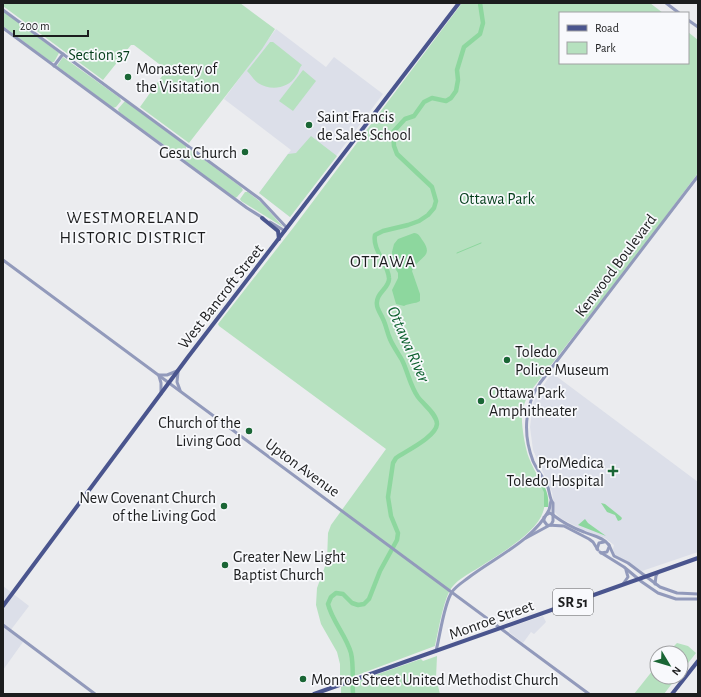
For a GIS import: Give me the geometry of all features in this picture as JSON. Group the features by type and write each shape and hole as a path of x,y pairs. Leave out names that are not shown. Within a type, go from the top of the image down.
{"main road":[{"name":"West Bancroft Street","path":"3,606 160,394 459,3"},
{"path":"262,218 278,231 279,239"},
{"name":"Monroe Street","path":"314,694 698,558"},
{"path":"672,694 698,661"}],"street":[{"path":"666,3 678,12"},
{"path":"3,10 260,200 286,230"},
{"path":"689,21 698,28"},
{"path":"3,28 262,218 286,230"},
{"path":"54,66 62,54"},
{"name":"Kenwood Boulevard","path":"553,515 553,503 551,501 547,486 530,452 527,440 526,419 528,406 532,396 698,176"},
{"name":"Upton Avenue","path":"3,260 589,694"},
{"path":"160,394 161,383 158,374 167,375 178,371 177,382 181,391"},
{"path":"526,538 545,516 549,510 551,501"},
{"path":"545,516 548,514 553,515 559,520 583,532 598,537 609,545 614,556 626,562 665,590 675,593 698,594"},
{"path":"436,651 448,602 452,592 476,572 526,538 550,525 553,521 553,515"},
{"path":"545,516 545,522 550,525 566,527 590,539 599,551 626,568 651,589 666,596 678,599 698,599"},
{"path":"599,551 597,547 598,544 604,542"},
{"path":"599,551 607,552 609,550 609,545"},
{"path":"623,584 628,577 626,568"},
{"path":"655,584 656,576 659,572"},
{"path":"3,625 96,694"}],"shaded area":[{"name":"Saint Francis de Sales School","path":"276,29 326,67 334,57 383,94 290,217 259,193 291,150 224,99"},
{"path":"414,233 420,237 427,250 426,254 412,271 420,294 420,301 404,306 396,304 392,290 398,278 398,273 393,265 392,252 394,244 398,239"},
{"name":"ProMedica Toledo Hospital","path":"552,373 698,482 698,552 642,571 615,555 613,549 614,545 605,538 583,530 560,518 555,512 552,492 533,450 530,427 533,404 536,396"},
{"path":"538,477 543,483 546,491 548,507 544,507 544,493"},
{"path":"601,503 605,504 620,516 622,518 621,520 618,521 615,515 607,512"},
{"path":"585,519 588,523 606,536 578,525"},
{"path":"3,586 29,606 10,631 23,642 3,670"},
{"path":"543,616 546,622 534,634 531,632 523,643 509,632 510,627"}],"green space":[{"name":"Section 37","path":"3,3 240,3 275,29 262,49 189,143 140,107 165,72 165,69 134,45 131,45 103,80 3,6"},
{"name":"Ottawa Park","path":"462,3 650,3 662,12 559,12 559,64 689,64 689,33 698,40 698,173 634,259 529,393 524,405 522,423 525,442 529,458 541,484 545,497 543,512 539,520 524,537 458,581 453,586 444,606 435,646 344,680 340,680 340,664 337,652 321,624 316,605 317,588 327,561 328,533 331,525 386,449 218,324 293,228"},
{"path":"3,11 59,53 54,62 51,62 3,26"},
{"path":"270,42 273,42 302,65 293,80 284,86 273,88 263,86 247,71"},
{"path":"63,57 120,98 121,101 116,107 113,108 57,66"},
{"path":"303,70 316,81 293,111 279,101"},
{"path":"125,101 186,146 182,156 179,156 119,112 118,109"},
{"path":"311,136 337,156 290,217 259,193 288,154 296,153"},
{"path":"191,150 241,187 243,190 237,197 235,198 185,161 184,158"},
{"path":"245,192 248,192 263,204 283,227 241,201 240,199"},
{"path":"689,647 696,653 689,662"},
{"path":"437,656 436,678 440,694 341,694 341,687 421,659 423,661"},
{"path":"649,675 649,685 671,685 664,694 634,694"}],"waterway":[{"name":"Ottawa River","path":"353,694 353,668 351,653 328,604 331,597 336,593 343,594 352,603 358,605 364,604 369,599 380,571 397,540 398,533 391,516 388,497 393,463 396,458 432,434 437,424 435,417 418,397 413,388 402,360 391,342 384,321 377,307 378,297 389,282 389,278 386,267 376,246 375,235 383,231 419,221 428,215 434,208 436,201 432,187 397,154 394,146 393,132 405,119 414,116 424,102 432,98 446,101 451,98 456,91 458,80 457,70 464,47 480,34 483,23 480,3"},
{"path":"457,253 481,243"}],"place":[{"name":"Monastery of the Visitation","path":"128,77"},
{"name":"Saint Francis de Sales School","path":"309,125"},
{"name":"Gesu Church","path":"245,152"},
{"name":"Toledo Police Museum","path":"507,360"},
{"name":"Ottawa Park Amphitheater","path":"481,401"},
{"name":"Church of the Living God","path":"249,431"},
{"name":"ProMedica Toledo Hospital","path":"613,471"},
{"name":"New Covenant Church of the Living God","path":"224,506"},
{"name":"Greater New Light Baptist Church","path":"225,565"},
{"name":"Monroe Street United Methodist Church","path":"303,679"}],"district":[{"name":"WESTMORELAND HISTORIC DISTRICT","path":"133,227"},
{"name":"OTTAWA","path":"383,261"}]}
